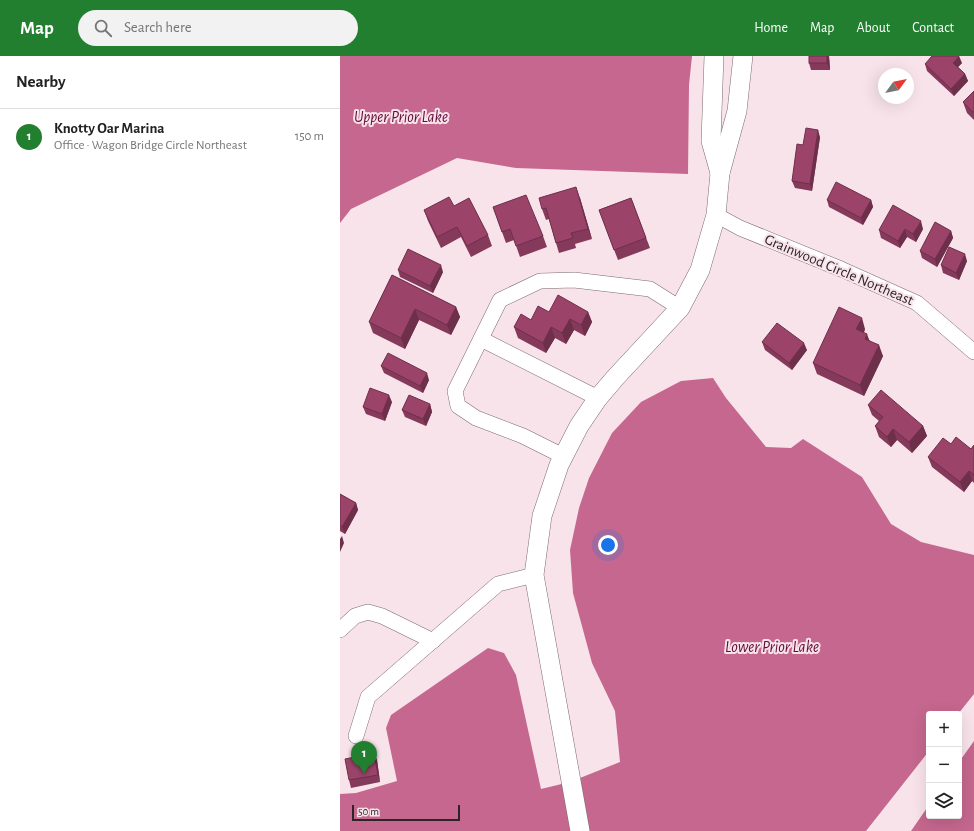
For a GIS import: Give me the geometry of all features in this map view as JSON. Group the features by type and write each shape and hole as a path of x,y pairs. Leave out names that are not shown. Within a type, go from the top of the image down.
{"main road":[{"path":"714,56 711,141 720,173"},
{"path":"580,831 534,575 542,516 559,465 565,456 579,426 598,398 680,308 700,270 716,215 720,173 737,111 743,56"}],"street":[{"name":"Grainwood Circle Northeast","path":"716,215 740,228 841,269 917,303 974,352"},
{"path":"565,456 523,436 476,418 458,406 455,391 500,300 540,281 574,280 650,289 680,308"},
{"path":"481,339 598,398"},
{"path":"356,736 368,697 433,641 438,634 498,584 534,575"},
{"path":"340,630 355,616 368,612 382,616 433,641"}],"water":[{"name":"Upper Prior Lake","path":"340,56 692,56 689,85 688,174 516,168 457,158 351,209 340,223"},
{"name":"Lower Prior Lake","path":"713,378 726,398 766,447 791,448 803,439 862,477 891,524 921,542 974,555 974,694 960,711 926,711 926,755 866,831 340,831 340,794 356,793 397,781 386,728 391,715 488,648 504,653 516,675 541,789 570,782 620,762 615,711 592,663 573,593 570,550 579,508 589,478 612,433 641,402 681,381"},
{"path":"974,741 974,831 911,831 926,809 926,819 962,819 962,758"}],"building":[{"path":"809,56 827,56 827,63 809,63"},
{"path":"932,56 959,56 953,63 965,74 951,89 925,64"},
{"path":"974,91 974,113 963,102"},
{"path":"806,128 818,130 810,184 792,181 797,144 803,145"},
{"path":"836,182 871,200 861,218 827,200"},
{"path":"576,187 588,229 571,233 573,238 556,243 546,208 542,209 539,198"},
{"path":"526,195 543,236 516,246 510,229 502,232 493,207"},
{"path":"449,197 454,206 469,198 488,235 467,246 457,227 437,237 424,210"},
{"path":"631,198 646,238 614,250 599,210"},
{"path":"893,205 921,221 913,234 905,229 898,241 879,230"},
{"path":"935,222 951,231 935,259 920,251"},
{"path":"949,247 965,254 956,273 941,265"},
{"path":"408,249 441,265 430,286 398,270"},
{"path":"392,275 456,307 447,325 415,309 401,338 369,322"},
{"path":"558,295 588,312 581,325 570,319 562,333 551,327 543,343 514,327 521,314 531,320 538,306 549,312"},
{"path":"839,307 862,318 856,329 867,334 865,339 879,345 860,385 813,363"},
{"path":"777,323 804,343 789,363 762,342"},
{"path":"388,353 427,373 420,386 381,366"},
{"path":"370,388 389,395 382,414 363,407"},
{"path":"881,390 923,426 909,442 893,429 887,437 875,426 883,417 868,405"},
{"path":"409,395 430,404 423,419 402,410"},
{"path":"956,437 971,449 974,445 974,475 969,471 960,482 928,457 943,438 951,444"},
{"path":"340,494 356,503 342,527 340,525"},
{"path":"374,753 378,775 349,780 345,759"}],"place":[{"name":"Knotty Oar Marina","path":"364,774"}]}
